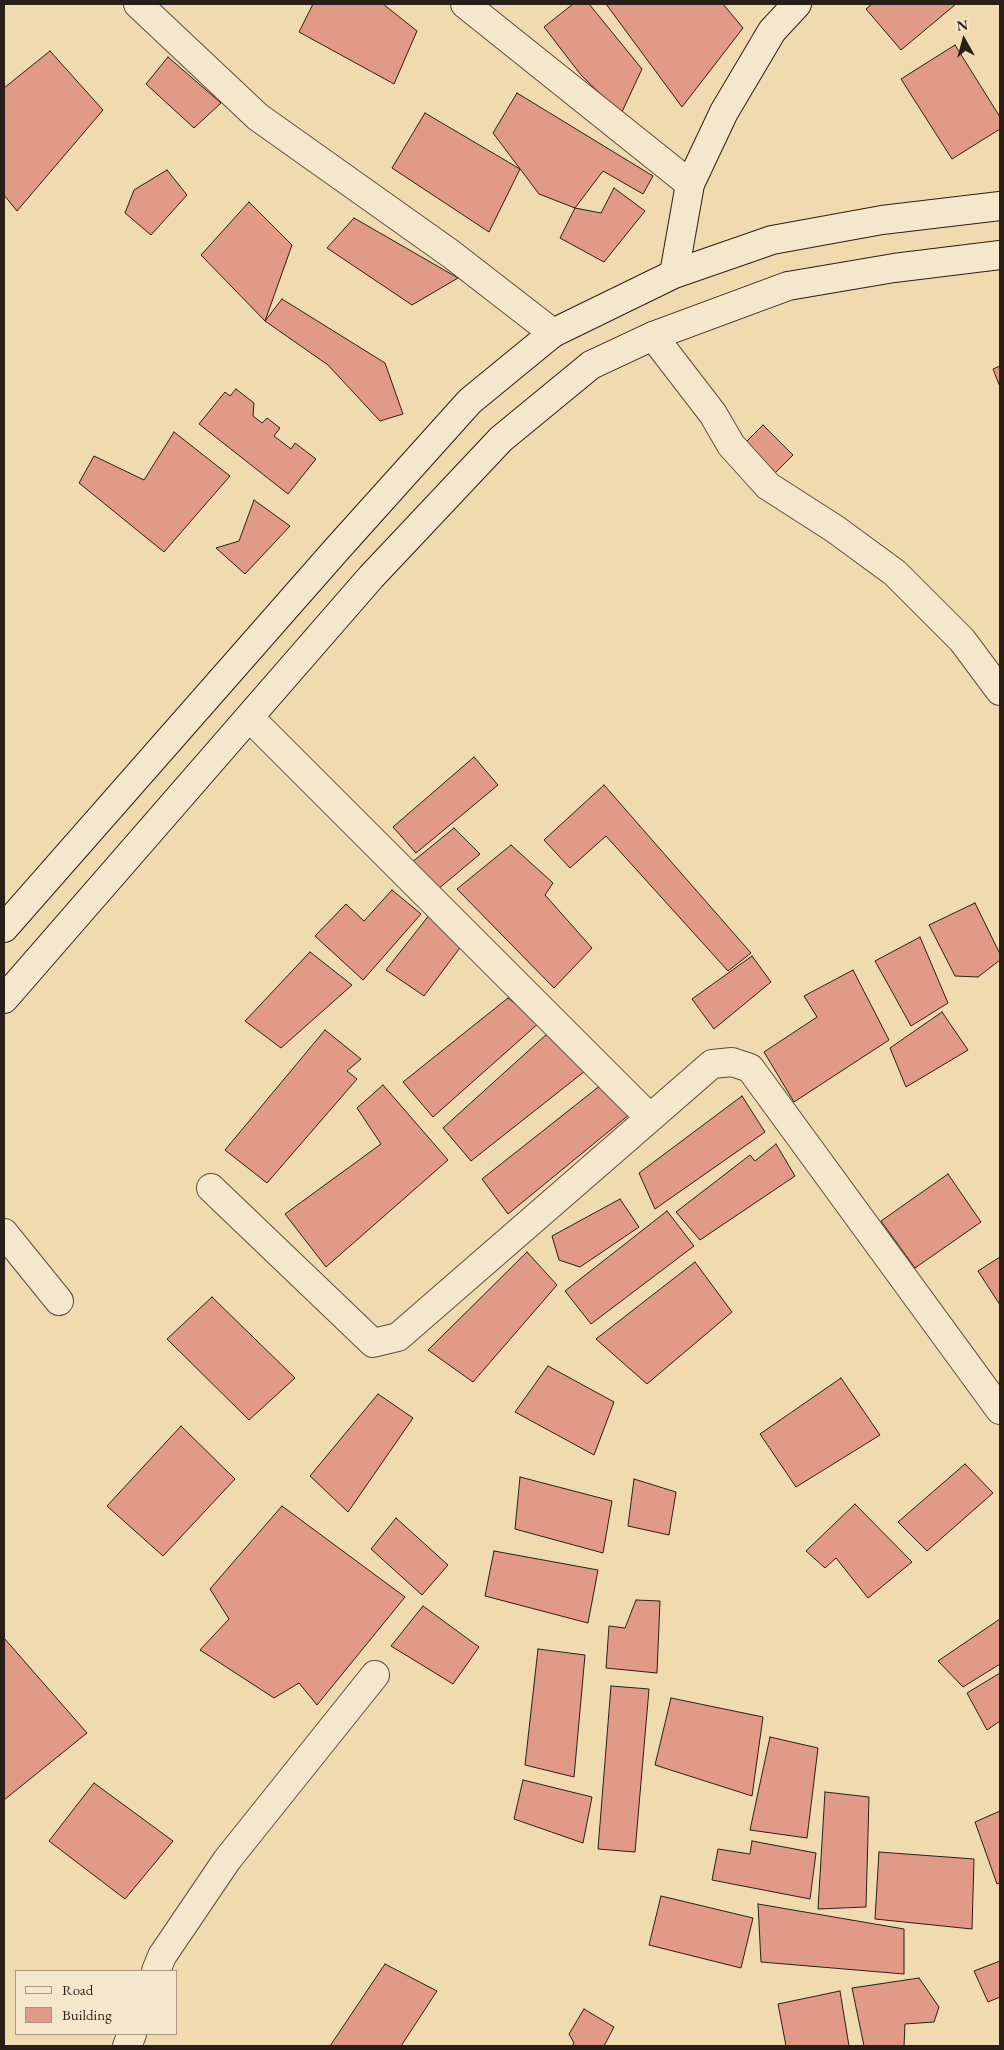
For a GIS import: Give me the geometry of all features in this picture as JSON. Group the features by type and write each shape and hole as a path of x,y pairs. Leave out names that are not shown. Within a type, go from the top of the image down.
{"street":[{"path":"138,4 258,117 451,254 553,333"},
{"path":"465,4 690,184"},
{"path":"674,274 690,184 724,112 772,31 797,4"},
{"path":"4,928 337,549 470,401 553,333 674,274 772,240 882,220 1000,206"},
{"path":"4,999 371,577 501,439 591,365 653,336 788,286 894,268 1000,255"},
{"path":"653,336 713,414 731,445 768,486 835,529 895,573 962,640 1000,691"},
{"path":"250,718 650,1118"},
{"path":"211,1188 373,1343 398,1337 712,1064 732,1062 750,1068 1000,1410"},
{"path":"4,1233 59,1301"},
{"path":"156,1970 162,1956 226,1860 375,1674"}],"building":[{"path":"313,4 383,4 417,31 394,84 299,32"},
{"path":"573,4 589,4 642,69 621,114 581,75 544,27"},
{"path":"606,4 723,4 743,28 682,107"},
{"path":"872,4 956,4 901,50 866,9"},
{"path":"955,45 1000,117 1000,129 952,159 901,79"},
{"path":"50,51 103,110 17,211 4,195 4,88"},
{"path":"168,57 221,103 194,128 146,84"},
{"path":"517,93 653,176 643,194 603,171 575,208 539,194 493,133"},
{"path":"425,113 520,169 489,232 392,168"},
{"path":"167,170 187,195 151,235 125,213 134,190"},
{"path":"614,188 645,211 604,262 560,238 575,208 601,213"},
{"path":"249,202 292,245 265,321 201,255"},
{"path":"354,218 458,278 412,305 327,248"},
{"path":"282,299 385,363 403,414 380,421 328,365 265,321"},
{"path":"1000,366 1000,387 993,369"},
{"path":"236,389 254,403 253,416 262,423 267,418 280,428 274,436 291,449 295,443 316,459 288,494 199,424 225,392 230,396"},
{"path":"763,425 793,455 772,476 742,446"},
{"path":"174,432 230,476 164,552 79,483 94,456 144,480"},
{"path":"254,500 290,526 245,574 216,548 239,541"},
{"path":"474,757 498,785 416,853 393,827"},
{"path":"604,785 751,953 728,971 606,836 570,868 544,840"},
{"path":"454,828 480,854 437,890 411,863"},
{"path":"511,845 553,883 545,895 592,948 554,988 457,889"},
{"path":"392,890 421,914 363,980 315,936 346,904 364,921"},
{"path":"975,903 1000,954 1000,960 978,977 955,976 929,925"},
{"path":"430,914 462,945 424,996 386,970"},
{"path":"920,937 948,1003 911,1026 875,961"},
{"path":"310,952 352,985 281,1048 245,1021"},
{"path":"752,956 771,982 714,1029 692,999"},
{"path":"853,970 889,1040 794,1102 764,1052 817,1017 804,996"},
{"path":"508,998 540,1022 433,1117 403,1082"},
{"path":"942,1012 968,1050 906,1087 890,1048"},
{"path":"325,1030 361,1059 347,1071 357,1079 267,1183 225,1150"},
{"path":"547,1034 585,1071 471,1161 443,1128"},
{"path":"383,1085 448,1160 326,1267 285,1214 381,1144 357,1108"},
{"path":"601,1085 630,1114 508,1214 482,1179"},
{"path":"742,1096 765,1132 655,1209 639,1173"},
{"path":"776,1144 795,1176 700,1240 676,1212 750,1155 755,1161"},
{"path":"948,1174 981,1222 915,1268 881,1221"},
{"path":"620,1199 639,1227 580,1267 559,1260 552,1236"},
{"path":"667,1211 694,1246 591,1324 565,1291"},
{"path":"527,1252 557,1285 473,1382 428,1350"},
{"path":"1000,1257 1000,1305 978,1271"},
{"path":"695,1262 732,1312 647,1384 596,1339"},
{"path":"212,1297 295,1378 249,1420 167,1339"},
{"path":"548,1366 614,1402 594,1455 515,1412"},
{"path":"841,1378 880,1435 796,1487 760,1434"},
{"path":"378,1394 413,1418 348,1512 310,1476"},
{"path":"181,1426 235,1479 163,1556 107,1506"},
{"path":"965,1464 993,1493 927,1551 898,1522"},
{"path":"520,1477 612,1501 603,1553 515,1529"},
{"path":"634,1479 676,1492 669,1535 628,1526"},
{"path":"855,1504 912,1562 868,1598 836,1558 825,1568 806,1551"},
{"path":"282,1506 405,1597 317,1705 299,1683 274,1698 200,1650 229,1619 210,1589"},
{"path":"396,1518 448,1565 422,1595 371,1549"},
{"path":"494,1551 598,1570 588,1623 485,1596"},
{"path":"636,1600 660,1601 657,1673 606,1668 609,1626 625,1628"},
{"path":"423,1606 479,1647 453,1684 391,1646"},
{"path":"1000,1619 1000,1664 963,1687 938,1661"},
{"path":"4,1638 87,1733 4,1800"},
{"path":"538,1649 585,1655 574,1777 525,1765"},
{"path":"1000,1673 1000,1721 987,1730 967,1693"},
{"path":"611,1686 649,1689 635,1852 598,1849"},
{"path":"671,1698 763,1717 752,1796 655,1765"},
{"path":"770,1737 818,1748 807,1838 750,1830"},
{"path":"523,1780 592,1797 583,1843 514,1819"},
{"path":"94,1783 173,1841 125,1899 49,1841"},
{"path":"825,1792 869,1797 866,1907 818,1909"},
{"path":"1000,1811 1000,1883 997,1884 975,1822"},
{"path":"752,1841 816,1853 810,1899 712,1880 718,1849 750,1854"},
{"path":"879,1852 974,1859 972,1929 875,1919"},
{"path":"661,1896 753,1918 741,1968 649,1945"},
{"path":"758,1904 904,1929 904,1974 761,1962"},
{"path":"1000,1961 1000,1997 988,2002 974,1971"},
{"path":"385,1964 437,1991 401,2046 330,2046"},
{"path":"919,1978 939,2007 934,2022 905,2024 904,2046 864,2046 852,1988"},
{"path":"840,1991 849,2046 786,2046 778,2004"},
{"path":"584,2009 614,2027 604,2046 572,2046 574,2043 569,2034"}]}
